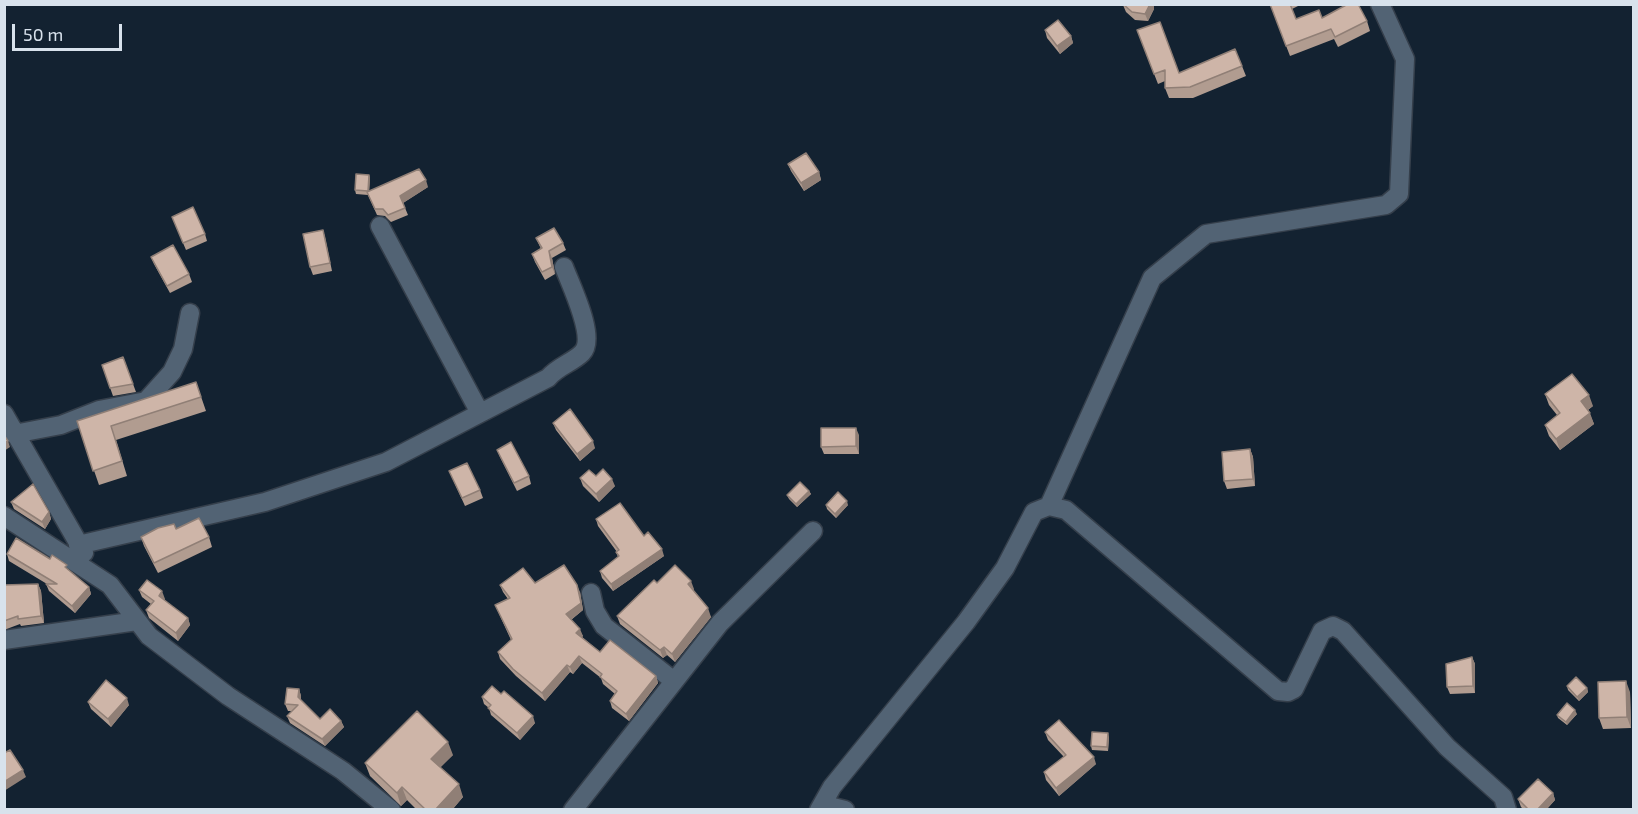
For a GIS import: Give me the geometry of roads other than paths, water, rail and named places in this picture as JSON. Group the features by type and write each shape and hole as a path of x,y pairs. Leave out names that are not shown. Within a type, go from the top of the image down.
{"street":[{"path":"1049,506 1152,278 1206,234 1283,219 1386,205 1399,194 1406,59 1380,4"},
{"path":"380,226 480,413"},
{"path":"78,545 265,502 386,462 548,378 556,369 581,355 587,347 588,332 564,267"},
{"path":"14,434 61,425 99,410 146,401 172,372 183,349 190,313"},
{"path":"4,414 78,545 149,636 228,696 343,771 392,810"},
{"path":"820,810 832,787 973,613 1005,568 1034,512 1049,506 1066,510 1278,691 1288,692 1294,688 1322,631 1333,626 1343,631 1447,747 1503,797 1507,810"},
{"path":"4,516 110,585"},
{"path":"573,810 720,623 813,531"},
{"path":"591,593 595,611 604,626 674,681"},
{"path":"4,640 136,621"},
{"path":"820,810 833,807 844,810"}]}
